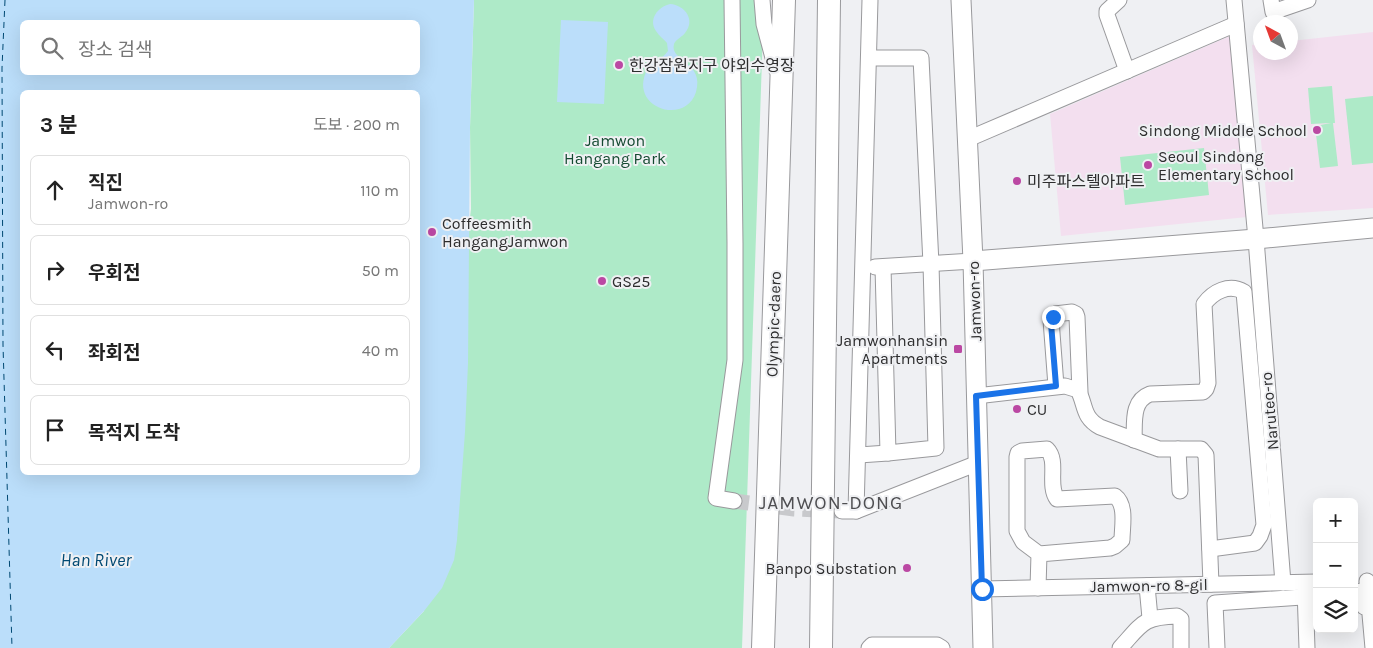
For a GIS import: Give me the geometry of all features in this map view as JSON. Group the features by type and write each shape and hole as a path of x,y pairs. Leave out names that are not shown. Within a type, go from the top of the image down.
{"highway":[{"name":"Olympic-daero","path":"763,648 784,0"},
{"path":"821,648 829,0"}],"main road":[{"name":"Jamwon-ro","path":"962,0 973,261 983,648"},
{"path":"973,261 1373,228"}],"street":[{"path":"732,0 735,254 734,360 716,498 734,501"},
{"path":"762,0 764,24 781,86"},
{"path":"870,0 859,455 849,511 978,463"},
{"path":"1119,0 1107,11 1107,15 1126,71"},
{"name":"Naruteo-ro","path":"1234,0 1256,239 1283,583"},
{"path":"1271,0 1273,12 1308,0"},
{"path":"968,138 1236,24"},
{"path":"859,455 936,448 931,264 921,58 869,58"},
{"path":"863,268 973,261"},
{"path":"883,267 888,453"},
{"path":"1134,440 1137,406 1143,397 1150,394 1203,392 1206,388 1208,384 1204,304 1213,294 1221,290 1234,288 1244,292 1264,525 1255,543 1210,548"},
{"path":"1056,386 1051,320 1055,314 1072,312 1077,317 1080,392 1086,414 1093,423 1158,450 1201,449 1206,455 1211,584"},
{"path":"976,396 1056,386 1065,386 1080,392"},
{"path":"1047,449 1051,454 1054,493 1057,499 1115,496 1122,505 1122,540 1110,548 1039,554 1023,542 1017,531 1018,453 1047,449"},
{"path":"1178,449 1180,491"},
{"path":"1038,588 1039,554"},
{"path":"1365,581 1373,648"},
{"name":"Jamwon-ro 8-gil","path":"982,589 1283,583 1311,590"},
{"path":"1147,586 1150,618"},
{"path":"1217,648 1215,603 1311,590 1307,648"},
{"path":"1358,592 1363,591 1367,648"},
{"path":"1120,648 1140,625 1150,618 1177,616 1181,619 1181,648"},
{"path":"868,648 872,645 937,645 942,648"}],"shaded area":[{"name":"Sindong Middle School","path":"1373,32 1373,208 1268,215 1253,60 1298,60 1298,40"},
{"name":"Seoul Sindong Elementary School","path":"1230,36 1247,217 1061,236 1050,114"}],"green space":[{"name":"Jamwon Hangang Park","path":"474,0 764,0 742,648 389,648 424,611 471,209 470,127"},
{"path":"1332,86 1335,123 1333,123 1338,166 1320,168 1315,126 1331,123 1311,124 1308,88"},
{"path":"1373,96 1373,163 1352,165 1345,99"},
{"path":"1204,148 1209,195 1125,205 1120,157"}],"water":[{"name":"Han River","path":"0,0 474,0 470,127 468,363 457,540 454,560 442,588 424,611 389,648 0,648"},
{"path":"670,4 680,7 689,18 688,28 675,42 674,50 692,68 696,74 697,82 696,92 690,102 681,108 671,110 661,108 652,103 646,95 643,85 648,69 668,51 667,43 656,31 653,22 658,11"},
{"path":"561,20 608,22 604,104 557,102"}],"ferry route":[{"path":"5,0 2,68 3,345 12,648"}],"tunnel":[{"path":"734,501 794,509 842,511"}],"place":[{"name":"한강잠원지구 야외수영장","path":"619,65"},
{"name":"Sindong Middle School","path":"1317,130"},
{"name":"Seoul Sindong Elementary School","path":"1148,165"},
{"name":"미주파스텔아파트","path":"1017,181"},
{"name":"Coffeesmith HangangJamwon","path":"432,232"},
{"name":"GS25","path":"602,281"},
{"name":"Jamwonhansin Apartments","path":"958,349"},
{"name":"CU","path":"1017,409"},
{"name":"Banpo Substation","path":"907,568"}],"district":[{"name":"JAMWON-DONG","path":"831,502"}],"route":[{"path":"982,589 976,396 1056,386 1051,323 1053,317"}]}
